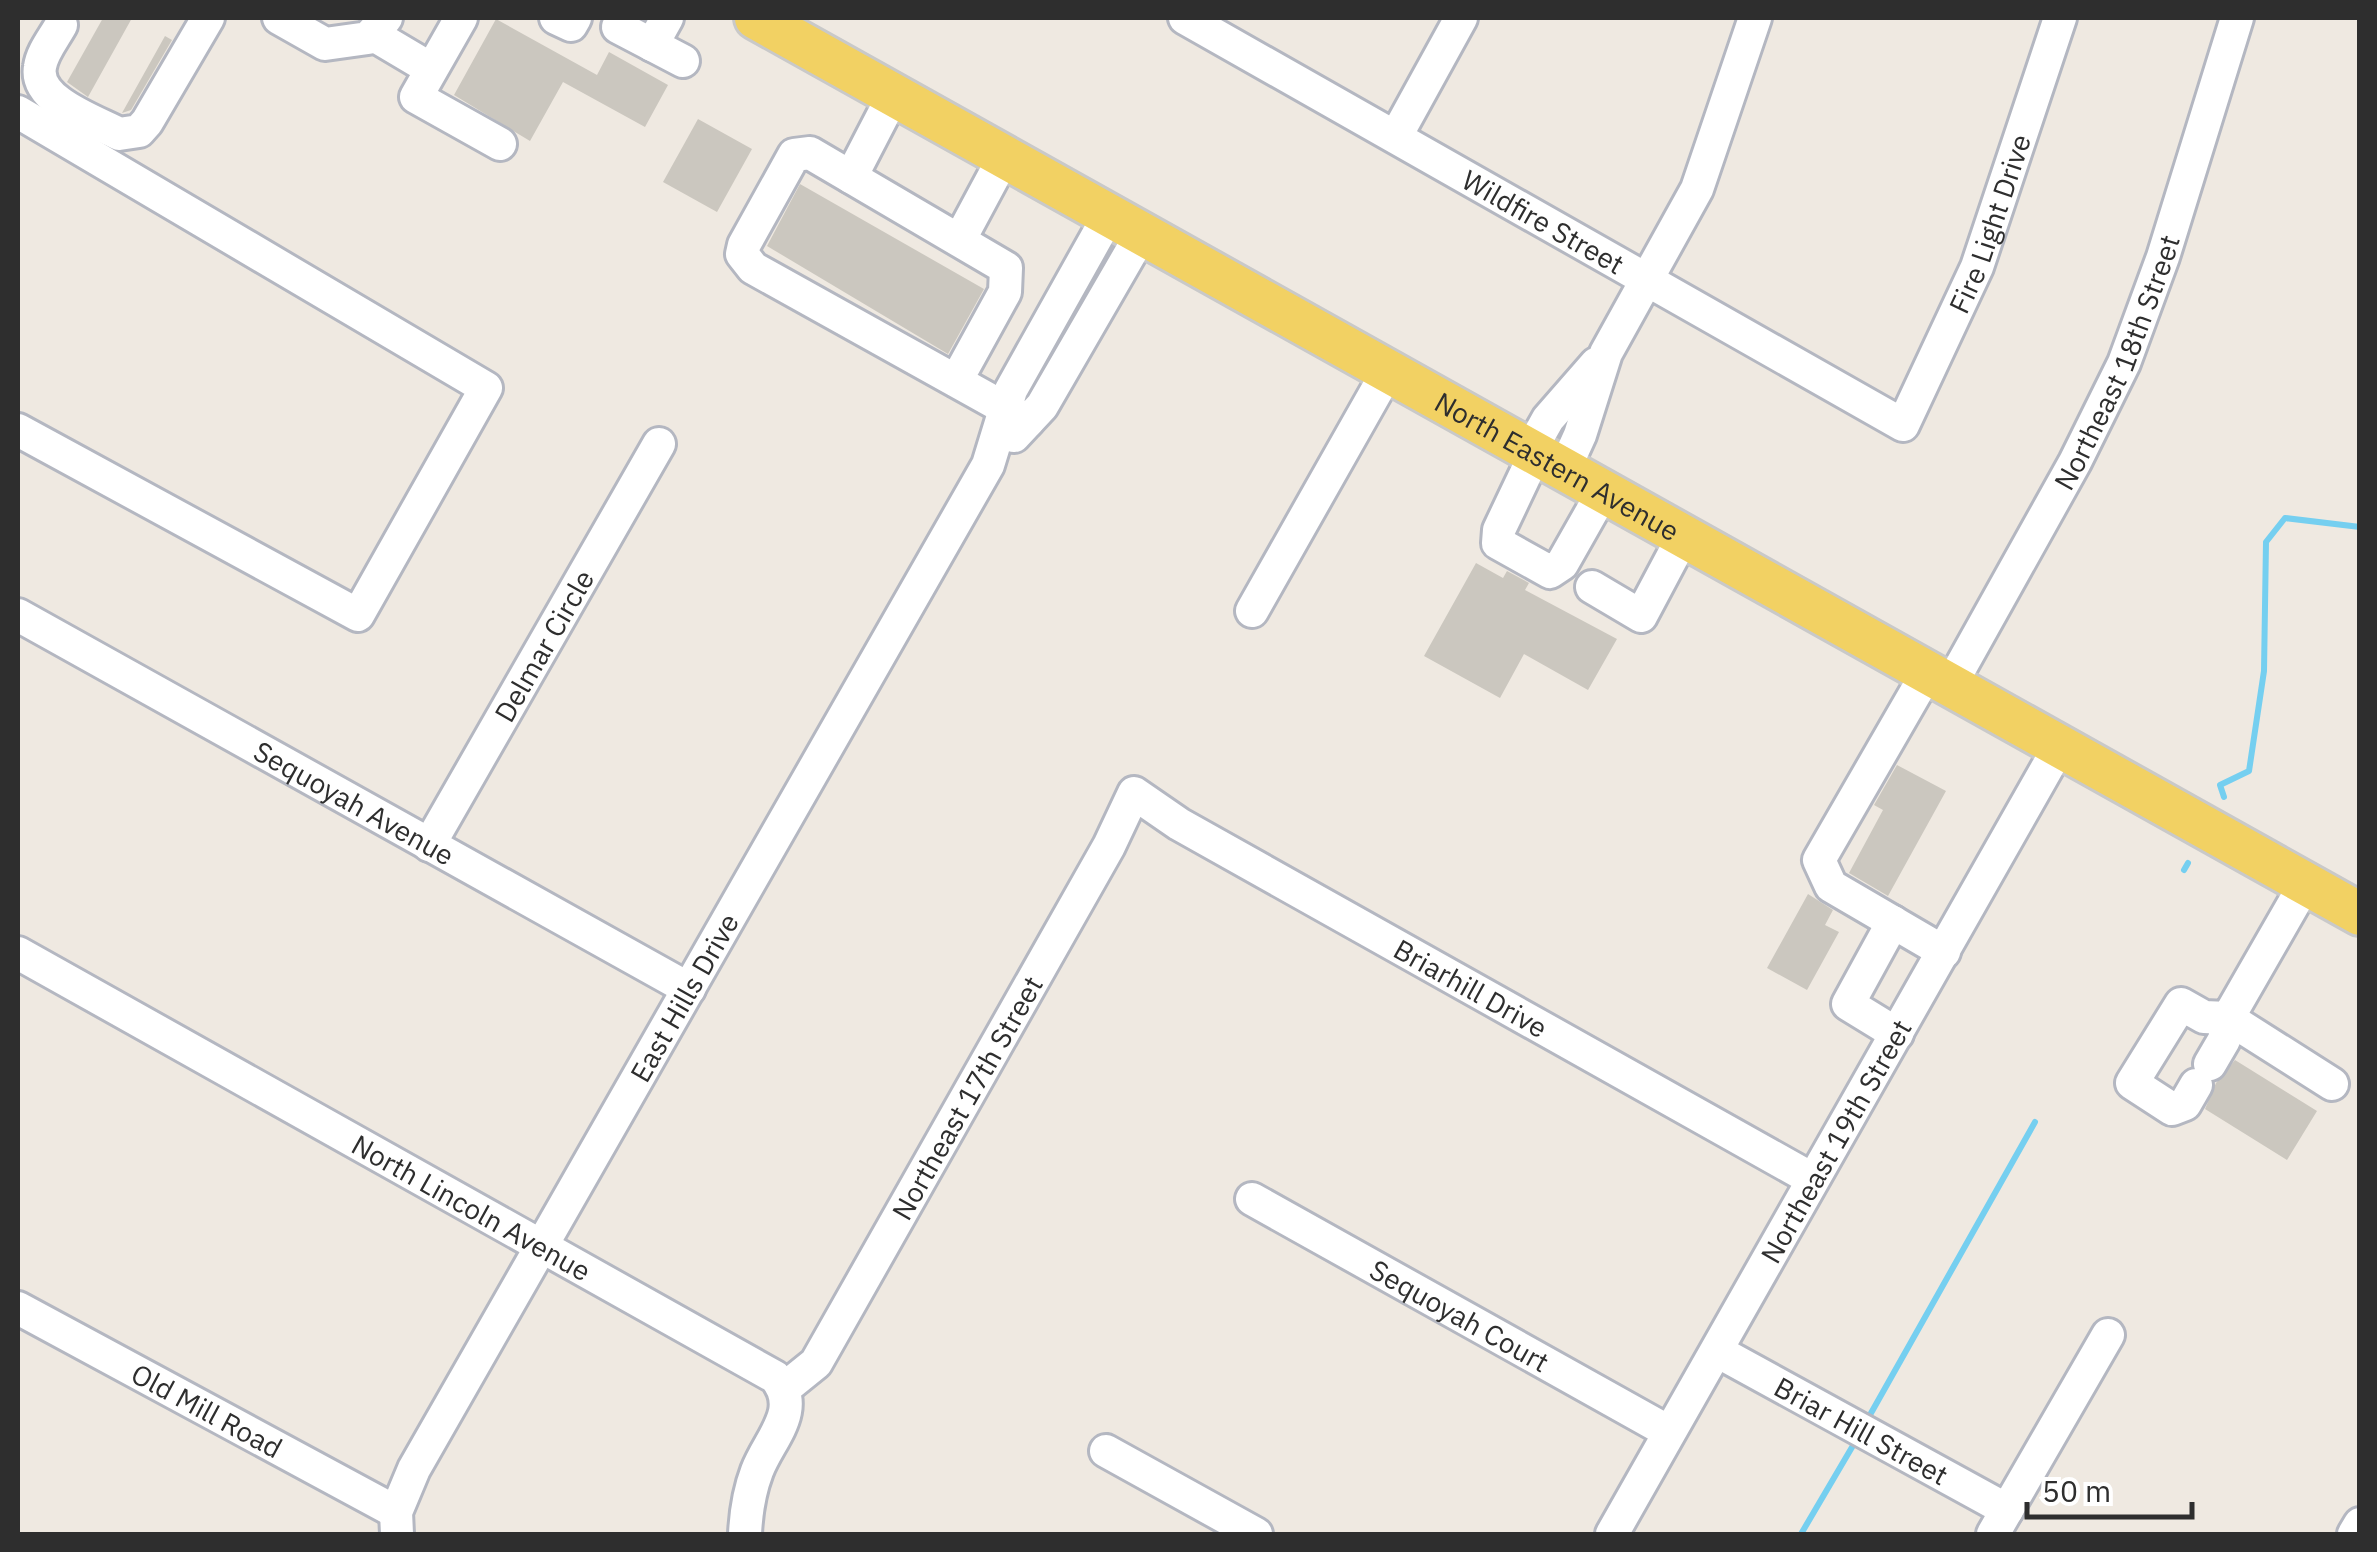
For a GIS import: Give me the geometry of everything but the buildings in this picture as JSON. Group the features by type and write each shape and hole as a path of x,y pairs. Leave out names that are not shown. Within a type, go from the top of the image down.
{"main road":[{"name":"North Eastern Avenue","path":"756,18 2360,914"}],"street":[{"path":"59,20 40,62 39,76 45,89 58,101 119,134 128,134 147,122 208,18"},
{"path":"279,18 325,44 345,44 379,26 432,70"},
{"path":"460,18 416,96 500,144"},
{"path":"556,18 570,26 575,18"},
{"name":"Wildfire Street","path":"1185,18 1903,425"},
{"path":"1396,136 1461,18"},
{"path":"1604,490 1562,564 1550,572 1498,543 1499,530 1544,456 1580,436 1606,353 1698,189 1754,18"},
{"name":"Fire Light Drive","path":"1903,425 1978,267 2060,18"},
{"name":"Northeast 18th Street","path":"1893,922 1832,886 1819,860 1939,679 2093,428 2124,363 2176,220 2237,18"},
{"path":"618,27 659,31 683,61"},
{"path":"851,176 894,94"},
{"path":"18,112 486,388 358,615 18,430"},
{"path":"956,380 1008,280 1006,268 810,153 802,150 794,155 744,245 746,262 956,380 1017,414"},
{"path":"960,239 1004,156"},
{"name":"East Hills Drive","path":"396,1523 414,1470 1126,224"},
{"path":"1252,611 1389,369"},
{"name":"Delmar Circle","path":"429,845 659,444"},
{"path":"1592,587 1641,616 1684,535"},
{"name":"Sequoyah Avenue","path":"18,616 689,989"},
{"name":"Northeast 19th Street","path":"1612,1534 2060,746"},
{"name":"Briarhill Drive","path":"1134,793 1179,824 1812,1179"},
{"name":"Northeast 17th Street","path":"785,1388 816,1364 1109,846 1134,793"},
{"path":"2305,884 2228,1018 2224,1040 2184,1104 2172,1109 2132,1082 2181,1004 2204,1017 2228,1018 2332,1084"},
{"path":"1896,1034 1848,1004 1893,922 1944,952"},
{"name":"North Lincoln Avenue","path":"18,953 540,1249 764,1368 785,1388"},
{"name":"Sequoyah Court","path":"1252,1199 1669,1432"},
{"name":"Old Mill Road","path":"18,1308 396,1523"},
{"path":"2000,1522 2108,1335"},
{"name":"Briar Hill Street","path":"1717,1351 1891,1446 2000,1522"},
{"path":"745,1534 758,1467 787,1410 785,1388"},
{"path":"1106,1451 1256,1534"},
{"path":"2354,1534 2360,1524"}],"waterway":[{"path":"2224,797 2220,785 2249,771 2264,671 2266,542 2285,518 2360,527"},
{"path":"2184,870 2188,863"},
{"path":"1866,1422 2035,1122"},
{"path":"1801,1534 1858,1437"}]}
